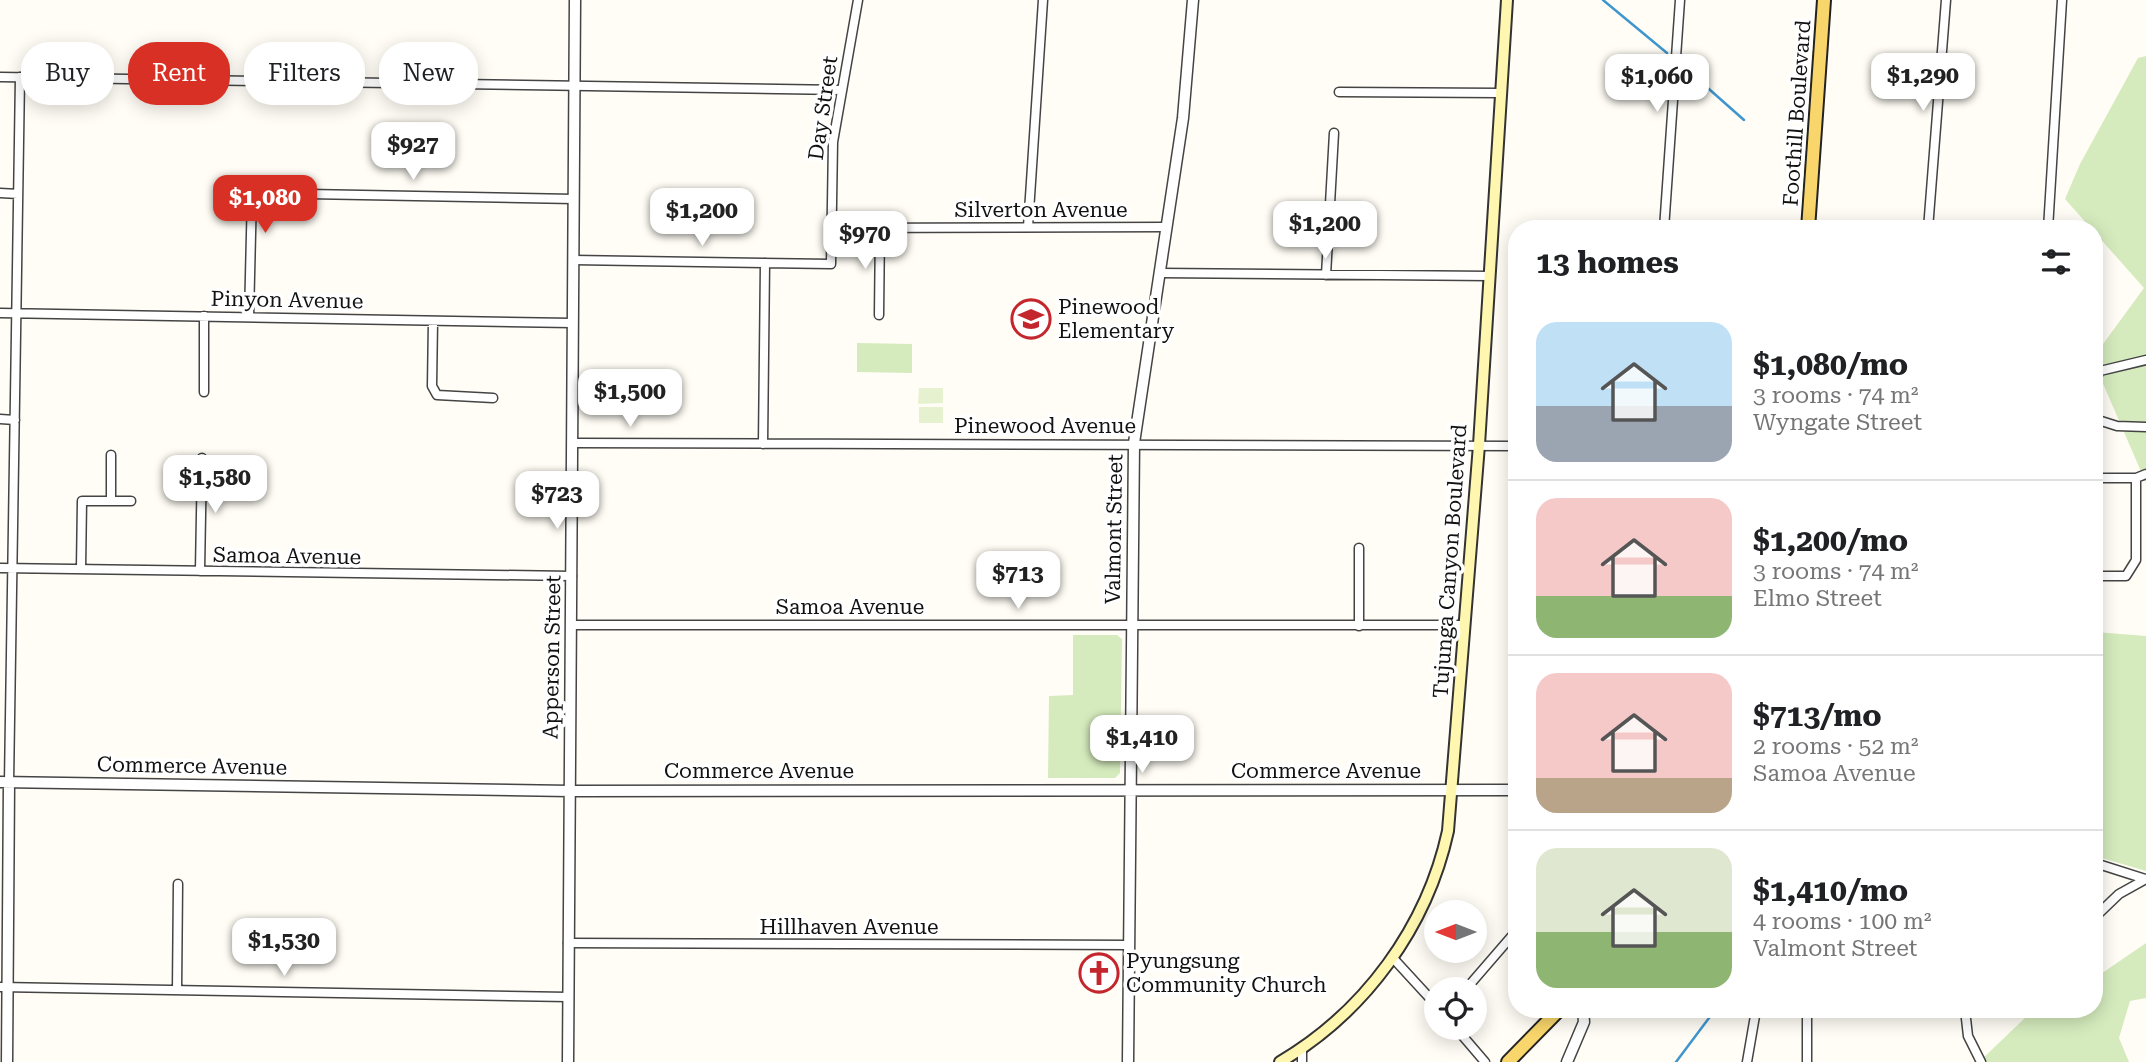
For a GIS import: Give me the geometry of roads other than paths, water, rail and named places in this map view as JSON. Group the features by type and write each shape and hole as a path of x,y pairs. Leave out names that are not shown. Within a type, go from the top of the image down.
{"main road":[{"name":"Tujunga Canyon Boulevard","path":"1280,1062 1302,1049 1359,1000 1392,957 1415,920 1437,870 1448,831 1479,445 1507,0"},
{"name":"Foothill Boulevard","path":"1809,220 1824,0"},
{"path":"1508,1062 1551,1018"}],"street":[{"name":"Apperson Street","path":"568,1062 575,0"},
{"name":"Day Street","path":"765,263 831,264 832,142 858,0"},
{"path":"1028,227 1043,0"},
{"name":"Valmont Street","path":"1128,1062 1134,443 1183,118 1193,0"},
{"path":"1665,220 1680,0"},
{"path":"1929,220 1946,0"},
{"path":"2049,220 2062,0"},
{"path":"0,77 842,90"},
{"path":"7,1062 4,987 5,783 12,568 20,77"},
{"path":"1339,92 1500,93"},
{"path":"1326,275 1334,134"},
{"path":"0,193 18,194"},
{"path":"249,317 252,193 574,199"},
{"name":"Silverton Avenue","path":"831,228 1167,227"},
{"path":"879,315 880,228"},
{"path":"573,260 765,263 763,444"},
{"path":"1160,273 1490,276"},
{"name":"Pinyon Avenue","path":"0,313 572,323"},
{"path":"204,316 204,392"},
{"path":"433,321 432,386 436,395 493,398"},
{"path":"2103,371 2146,360"},
{"path":"0,419 15,420"},
{"path":"2103,422 2117,426 2146,427"},
{"name":"Pinewood Avenue","path":"573,443 1508,446"},
{"path":"111,455 111,501"},
{"path":"200,571 202,458"},
{"path":"2103,478 2136,478 2146,474"},
{"path":"2103,576 2126,576 2136,560 2136,478"},
{"path":"81,569 82,501 131,501"},
{"path":"1359,548 1359,626"},
{"name":"Samoa Avenue","path":"0,568 572,576"},
{"name":"Samoa Avenue","path":"572,625 1464,625"},
{"name":"Commerce Avenue","path":"5,783 570,791 1508,790"},
{"path":"2103,866 2145,879"},
{"path":"2103,909 2119,894 2145,879"},
{"path":"177,990 178,884"},
{"path":"1476,977 1508,940"},
{"name":"Hillhaven Avenue","path":"568,943 1129,945"},
{"path":"1392,957 1424,992"},
{"path":"4,987 568,997"},
{"path":"1567,1062 1584,1023 1584,1018"},
{"path":"1747,1062 1755,1018"},
{"path":"1807,1018 1807,1062"},
{"path":"1966,1018 1968,1036 1981,1062"},
{"path":"1466,1040 1485,1062"},
{"path":"1302,1049 1302,1062"}],"waterway":[{"path":"1603,0 1667,53"},
{"path":"1692,74 1744,120"},
{"path":"1676,1062 1709,1018"}],"place":[{"name":"Pinewood Elementary","path":"1031,319"},
{"name":"Pyungsung Community Church","path":"1099,973"}]}
